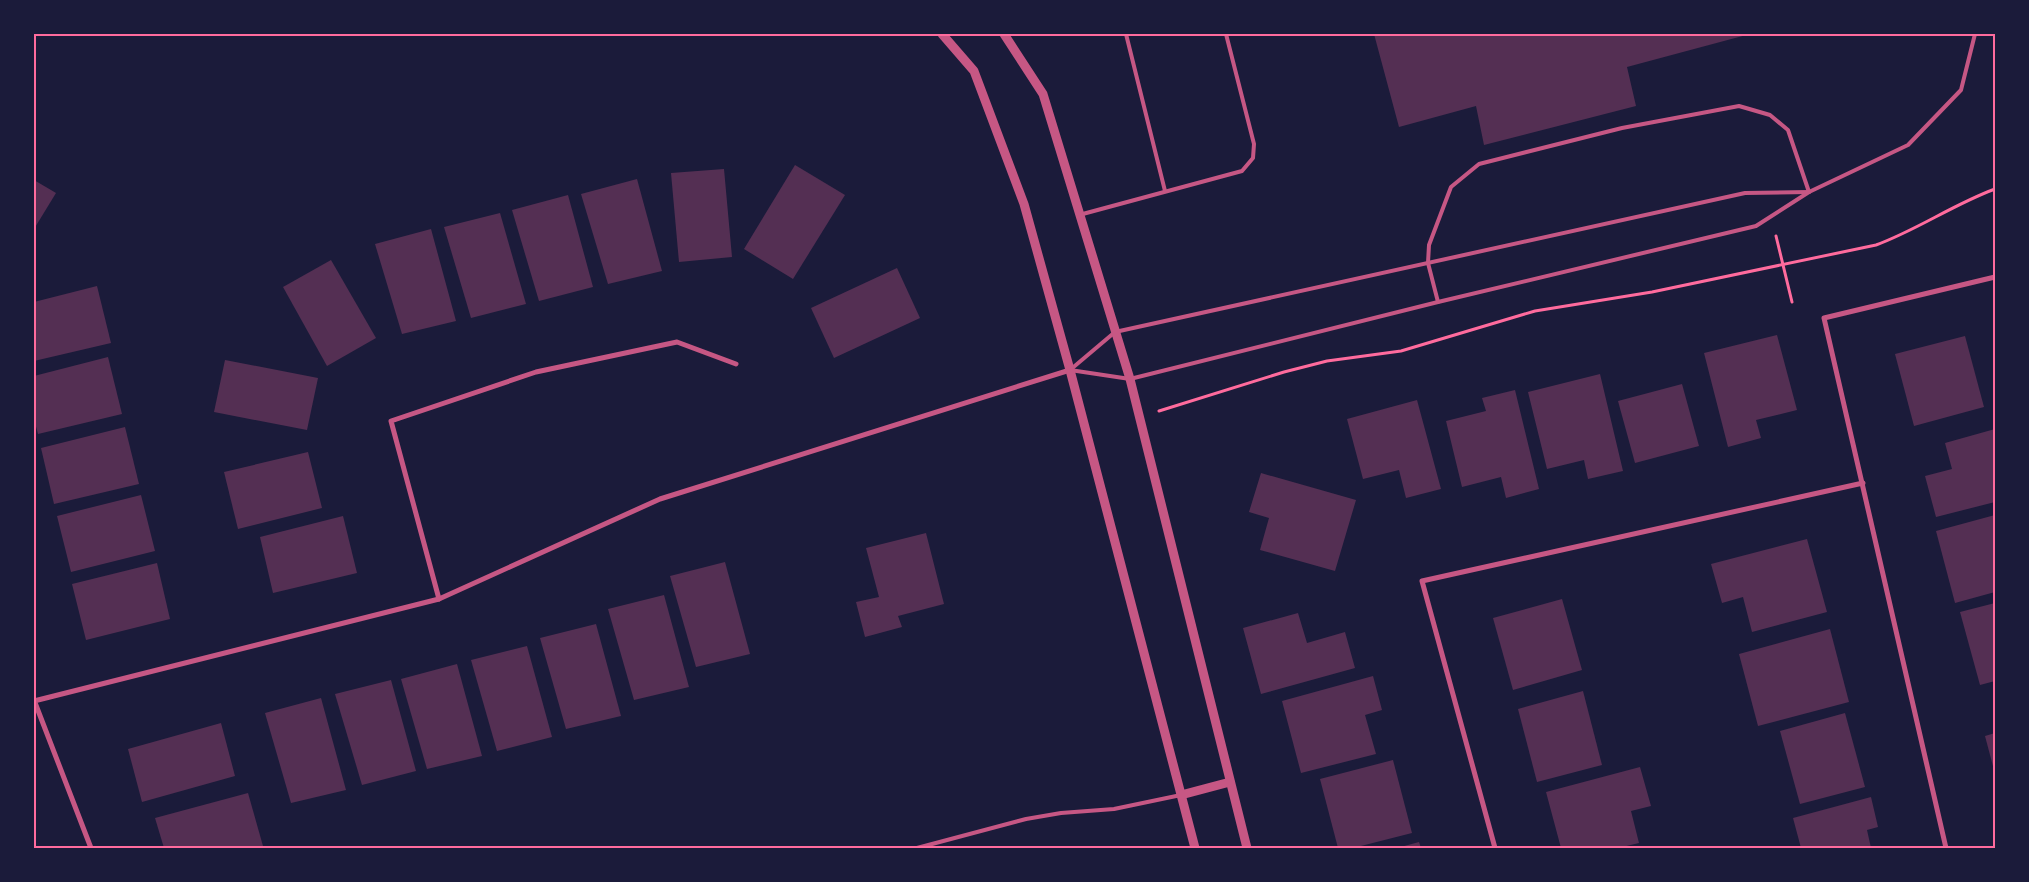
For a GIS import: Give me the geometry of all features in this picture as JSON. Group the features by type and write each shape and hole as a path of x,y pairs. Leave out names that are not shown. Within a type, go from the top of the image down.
{"street":[{"path":"942,34 974,71 1024,204 1070,370 1195,848"},
{"path":"1004,34 1043,94 1130,379 1248,848"},
{"path":"1946,848 1824,318 1995,277"},
{"path":"439,599 391,421 536,372 677,342 736,364"},
{"path":"90,848 34,701 439,599 660,499 1070,370"},
{"path":"1495,848 1422,581 1863,483"},
{"path":"1181,795 1230,782"}],"lane":[{"path":"1126,34 1165,192"},
{"path":"1079,214 1242,171 1253,158 1254,144 1226,34"},
{"path":"1070,370 1130,379 1438,302 1756,226 1809,192 1908,145 1961,90 1976,34"},
{"path":"1438,302 1428,263 1429,245 1450,187 1478,164 1632,126 1738,106 1770,115 1788,130 1809,192"},
{"path":"1070,370 1115,332 1746,192 1809,192"},
{"path":"917,848 1026,819 1061,813 1114,809 1181,795"}],"path":[{"path":"1155,413 1284,372 1327,361 1401,352 1535,311 1652,292 1782,263 1876,245 1900,236 1968,199 1995,189"},
{"path":"1776,236 1792,302"}],"building":[{"path":"1374,34 1750,34 1627,67 1636,106 1484,145 1476,106 1399,127"},
{"path":"795,165 845,195 793,279 744,249"},
{"path":"724,169 732,257 679,262 671,173"},
{"path":"637,179 662,271 608,284 581,194"},
{"path":"34,180 56,193 34,229"},
{"path":"568,195 593,287 539,301 512,210"},
{"path":"500,213 526,304 471,318 444,227"},
{"path":"431,229 456,321 402,334 375,244"},
{"path":"331,260 376,338 327,366 283,287"},
{"path":"897,268 920,318 834,358 811,308"},
{"path":"97,286 111,343 34,361 34,302"},
{"path":"1777,335 1797,410 1756,420 1761,438 1728,447 1704,353"},
{"path":"1965,336 1984,407 1914,426 1895,354"},
{"path":"108,357 122,414 38,434 34,419 34,376"},
{"path":"225,360 318,378 307,430 214,412"},
{"path":"1600,374 1623,471 1588,479 1584,460 1547,469 1528,392"},
{"path":"1682,384 1699,446 1635,463 1618,401"},
{"path":"1515,390 1539,489 1506,498 1501,477 1462,487 1446,421 1486,411 1482,398"},
{"path":"1417,400 1441,489 1406,498 1399,470 1363,479 1347,419"},
{"path":"125,427 139,484 54,504 41,448"},
{"path":"1995,429 1995,502 1936,517 1925,476 1952,469 1945,443"},
{"path":"308,452 322,508 238,529 224,472"},
{"path":"1261,473 1356,500 1335,571 1260,550 1269,518 1249,512"},
{"path":"141,495 155,551 71,572 57,516"},
{"path":"1995,515 1995,592 1955,603 1936,531"},
{"path":"343,516 357,573 273,593 260,537"},
{"path":"926,533 944,604 898,616 902,627 865,637 856,602 879,597 866,548"},
{"path":"1807,539 1827,612 1752,632 1743,597 1722,603 1711,564"},
{"path":"725,562 750,654 696,667 670,576"},
{"path":"157,563 170,619 86,640 72,584"},
{"path":"664,595 689,687 634,700 608,609"},
{"path":"1562,599 1582,670 1513,690 1493,618"},
{"path":"1995,603 1995,681 1980,685 1960,612"},
{"path":"1298,613 1307,643 1345,632 1355,668 1261,694 1243,628"},
{"path":"596,624 621,716 566,729 540,638"},
{"path":"1830,629 1849,702 1758,726 1739,654"},
{"path":"527,646 552,737 497,751 471,660"},
{"path":"457,664 482,756 427,769 401,679"},
{"path":"1373,676 1382,710 1365,715 1376,754 1301,773 1282,701"},
{"path":"391,680 416,771 362,785 335,694"},
{"path":"1583,691 1602,765 1537,782 1518,709"},
{"path":"321,698 346,790 291,803 265,713"},
{"path":"1845,713 1865,787 1800,804 1780,731"},
{"path":"221,723 235,776 142,802 128,749"},
{"path":"1995,733 1995,769 1994,770 1985,736"},
{"path":"1393,760 1412,833 1353,848 1338,848 1320,779"},
{"path":"1640,767 1651,806 1631,811 1639,843 1618,848 1561,848 1546,792"},
{"path":"248,793 263,846 255,848 164,848 155,818"},
{"path":"1871,797 1878,827 1867,830 1871,848 1801,848 1793,818"},
{"path":"1419,842 1421,848 1397,848"}]}
